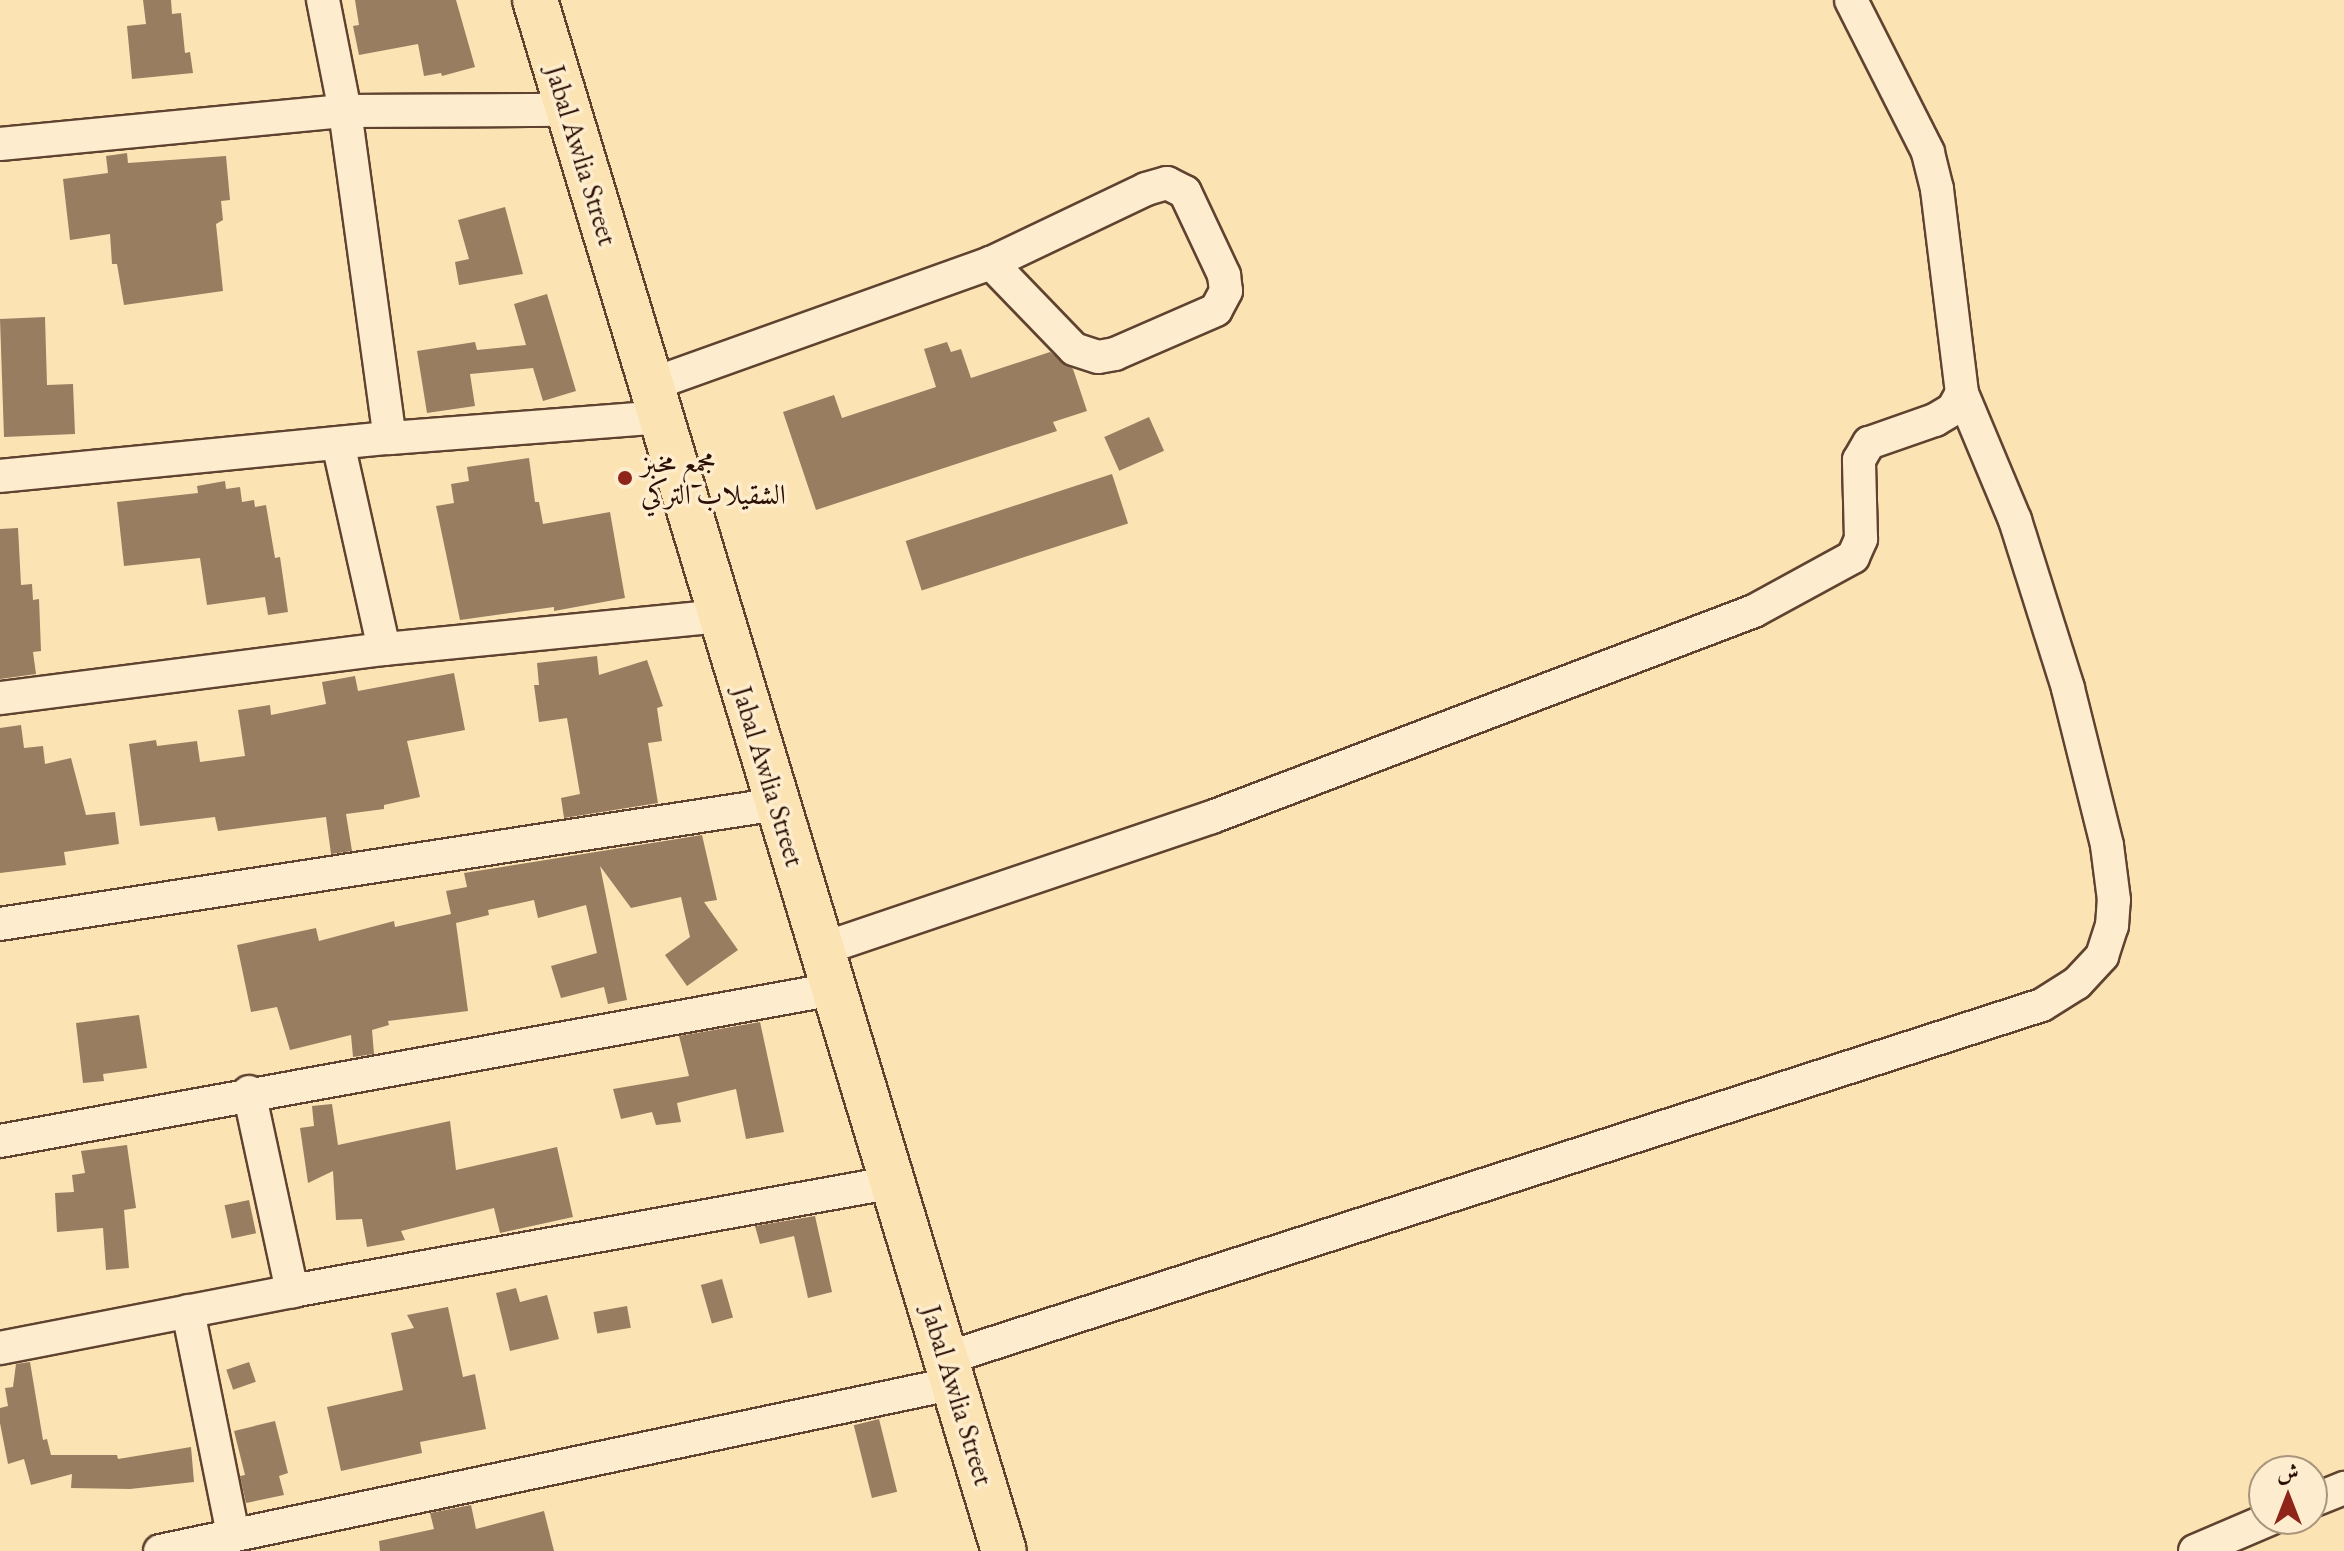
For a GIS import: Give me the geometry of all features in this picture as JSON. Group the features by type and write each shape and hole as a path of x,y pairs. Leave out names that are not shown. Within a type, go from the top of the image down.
{"highway":[{"name":"Jabal Awlia Street","path":"535,0 1004,1551"}],"street":[{"path":"323,0 345,111 390,438"},
{"path":"160,1551 951,1370 2042,1005 2077,983 2102,956 2112,926 2114,900 2107,845 2068,688 2015,520 1962,393 1937,189 1928,152 1851,0"},
{"path":"0,144 345,111 569,110"},
{"path":"0,476 390,438 655,401 991,263 1146,189 1167,183 1185,192 1224,275 1226,291 1216,310 1115,354 1098,357 1074,349 991,263"},
{"path":"0,1141 249,1092 828,969 1212,817 1754,611 1853,557 1861,539 1859,460 1869,443 1935,420 1953,409 1962,393"},
{"path":"338,443 384,649"},
{"path":"0,698 384,649 720,616"},
{"path":"0,924 778,804"},
{"path":"249,1092 292,1291"},
{"path":"0,1348 292,1291 894,1182"},
{"path":"188,1311 233,1535"},
{"path":"2195,1551 2248,1528"}],"building":[{"path":"143,0 171,0 172,14 181,13 185,53 190,52 193,73 132,79 127,26 146,24"},
{"path":"355,0 456,0 475,67 442,76 441,73 424,76 418,44 359,55 353,26 359,25"},
{"path":"127,153 128,163 226,156 230,200 221,201 223,220 216,224 223,291 124,305 117,264 112,264 110,234 70,240 63,179 108,173 106,156"},
{"path":"505,207 523,274 459,285 455,262 469,259 458,220"},
{"path":"547,294 576,391 543,401 533,368 470,374 475,406 427,413 417,351 475,342 477,350 526,345 514,304"},
{"path":"45,317 47,385 73,384 75,434 4,437 0,319"},
{"path":"947,342 951,352 961,349 971,378 1050,352 1073,369 1087,411 1053,422 1057,431 816,510 783,412 834,395 842,418 936,387 924,349"},
{"path":"1149,417 1164,451 1119,471 1104,437"},
{"path":"529,458 535,502 539,502 543,524 610,512 625,598 554,611 554,607 460,620 436,506 454,503 451,484 469,481 467,467"},
{"path":"1112,474 1128,523 922,591 906,541"},
{"path":"225,481 226,489 240,487 242,502 254,500 255,507 266,505 275,558 280,557 288,612 268,615 265,597 207,605 200,558 124,566 117,502 198,493 197,486"},
{"path":"18,528 21,585 32,584 33,600 39,599 41,651 33,652 36,674 0,679 0,529"},
{"path":"597,656 599,675 647,660 663,706 657,708 662,741 648,743 658,803 564,818 561,798 580,794 567,718 539,722 534,685 539,685 537,663"},
{"path":"454,673 465,730 407,741 420,797 384,805 384,809 346,814 352,851 331,854 326,817 218,831 215,817 140,826 129,744 156,740 157,746 197,741 200,762 245,756 238,710 270,705 271,715 326,704 322,682 355,676 358,691"},
{"path":"21,725 24,748 43,746 45,764 71,758 86,815 115,812 119,844 64,852 66,865 0,873 0,728"},
{"path":"702,835 717,900 704,902 738,950 687,986 665,955 690,937 681,897 631,908 600,866 627,1000 608,1004 604,987 561,998 551,966 597,953 586,905 538,918 534,900 488,910 489,915 456,923 468,1011 388,1021 389,1025 372,1030 374,1054 353,1057 351,1035 290,1050 277,1007 251,1012 237,945 316,928 319,941 394,921 395,927 451,914 446,891 467,887 464,873"},
{"path":"139,1015 147,1068 103,1074 104,1081 83,1083 76,1023"},
{"path":"760,1022 784,1132 746,1139 736,1089 677,1103 681,1122 656,1125 652,1112 621,1119 613,1089 689,1076 679,1036"},
{"path":"332,1104 338,1145 450,1121 456,1170 557,1147 573,1217 500,1233 494,1208 401,1231 405,1240 367,1247 362,1219 336,1220 333,1171 308,1183 300,1128 314,1126 312,1106"},
{"path":"127,1145 136,1208 124,1210 129,1268 106,1270 103,1228 57,1232 55,1193 74,1192 72,1175 85,1173 81,1151"},
{"path":"249,1200 256,1233 232,1238 225,1205"},
{"path":"815,1216 832,1292 808,1298 794,1236 760,1244 755,1226"},
{"path":"722,1279 733,1317 712,1324 701,1285"},
{"path":"516,1288 520,1302 547,1295 559,1339 510,1351 496,1293"},
{"path":"627,1306 631,1328 597,1334 594,1312"},
{"path":"448,1307 463,1377 475,1374 486,1429 420,1442 422,1453 341,1471 327,1407 403,1390 391,1333 414,1328 407,1315"},
{"path":"30,1362 43,1440 47,1439 51,1455 117,1455 118,1459 191,1447 194,1482 130,1489 71,1488 72,1474 31,1485 24,1459 8,1464 0,1423 0,1408 8,1406 5,1388 13,1387 16,1364"},
{"path":"249,1362 256,1382 233,1390 226,1370"},
{"path":"879,1419 897,1492 872,1498 854,1425"},
{"path":"275,1421 288,1473 279,1476 284,1495 246,1503 240,1476 245,1475 234,1431"},
{"path":"471,1505 476,1529 544,1511 554,1551 380,1551 379,1541 434,1529 430,1513"}],"place":[{"name":"مجمع مخبز الشقيلاب التركي","path":"625,478"}]}
